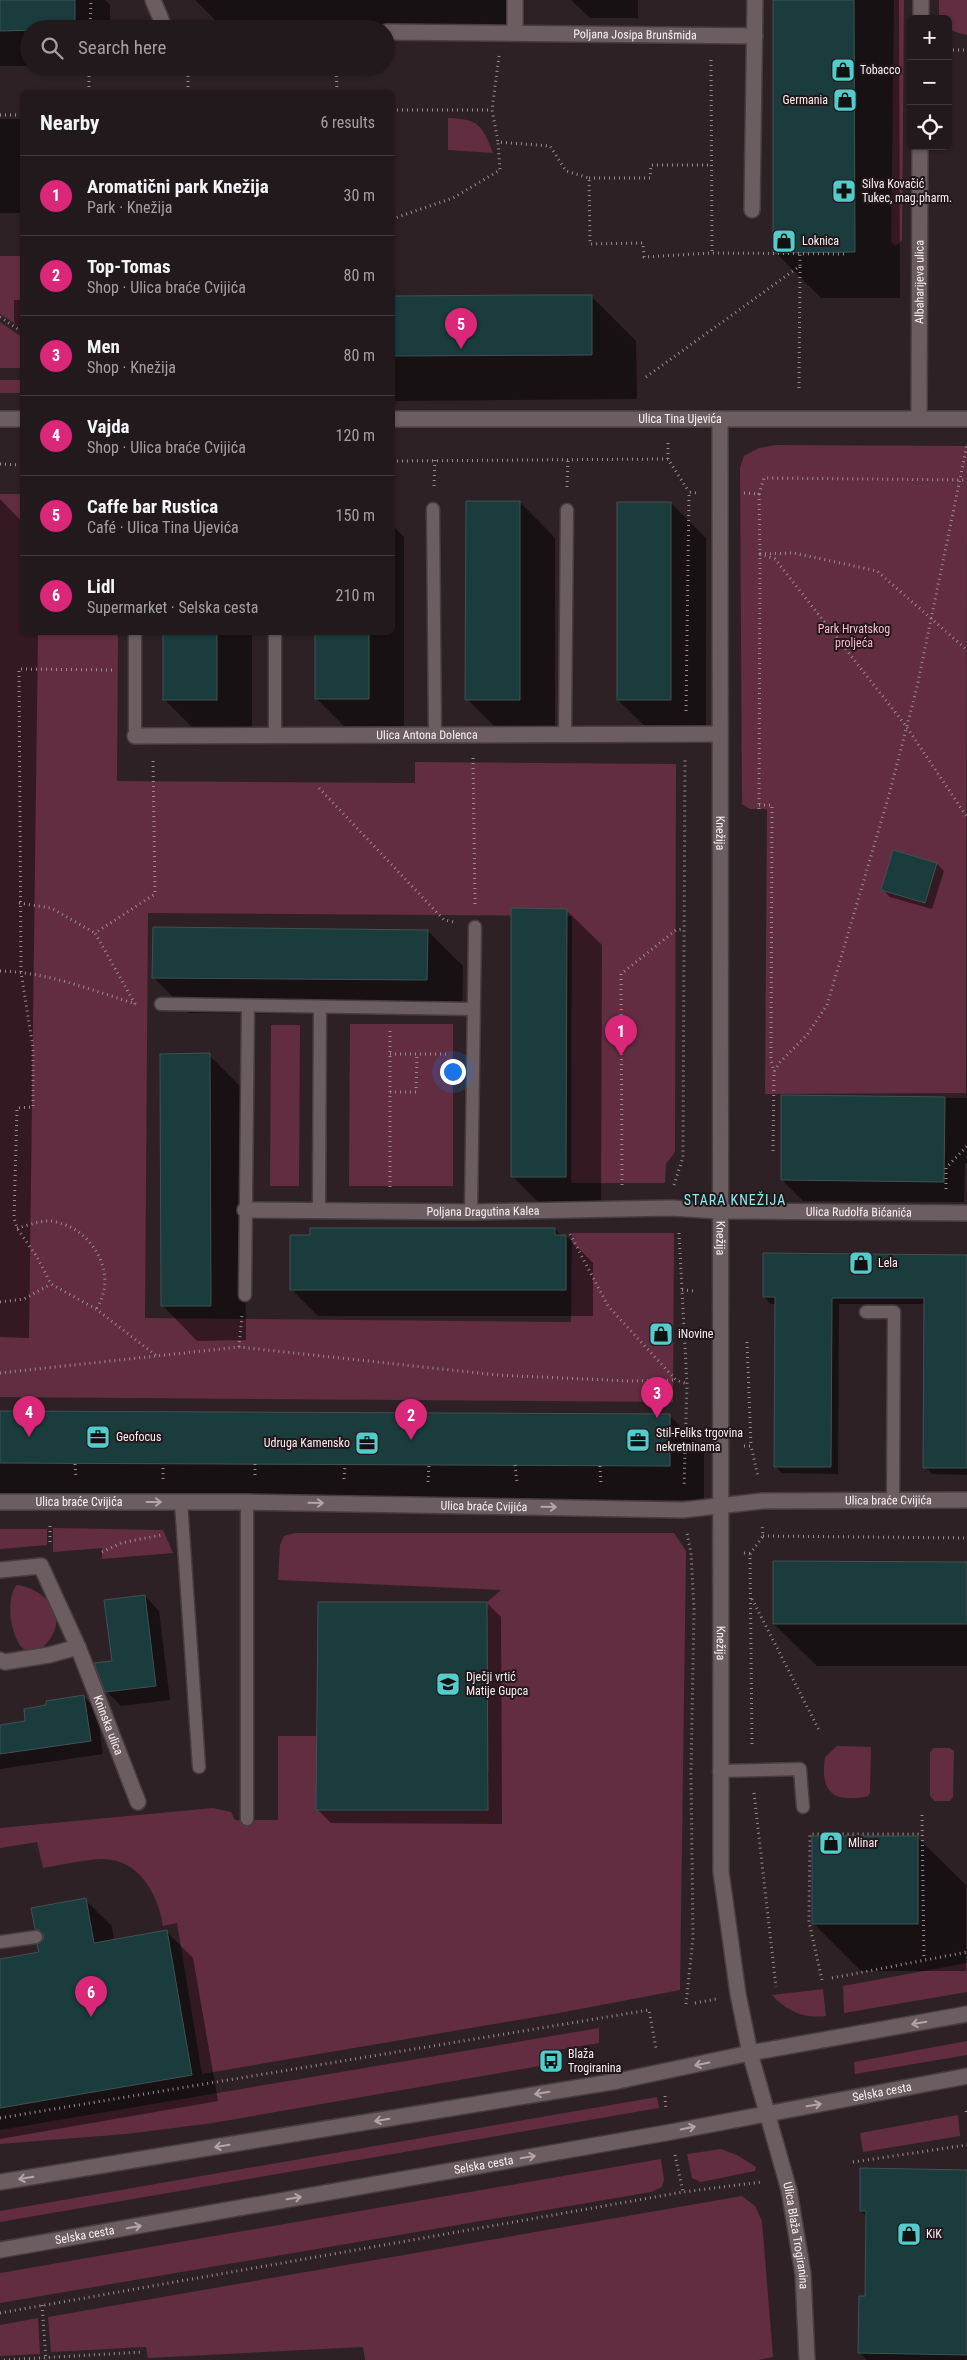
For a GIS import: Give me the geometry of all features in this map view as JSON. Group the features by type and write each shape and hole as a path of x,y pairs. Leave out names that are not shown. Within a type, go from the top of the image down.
{"street":[{"path":"153,0 161,20"},
{"path":"509,33 515,0"},
{"path":"752,210 755,0"},
{"path":"921,0 922,15"},
{"name":"Poljana Josipa Brunšmida","path":"395,32 754,36"},
{"name":"Albaharijeva ulica","path":"919,418 920,150"},
{"path":"0,419 20,419"},
{"name":"Ulica Tina Ujevića","path":"395,419 967,419"},
{"name":"Knežija","path":"720,419 719,1770 721,1872 738,1994 750,2053"},
{"name":"Ulica Antona Dolenca","path":"135,736 720,734"},
{"name":"Poljana Dragutina Kalea","path":"245,1210 471,1212 671,1208 720,1211"},
{"name":"Ulica Rudolfa Bićanića","path":"720,1211 967,1213"},
{"name":"Ulica braće Cvijića","path":"0,1502 247,1502 683,1510 762,1501 967,1500"},
{"name":"Kninska ulica","path":"0,1570 42,1566 78,1647 138,1802"},
{"path":"0,1660 5,1662 49,1655 78,1647"},
{"path":"0,2182 618,2081 750,2053 967,2014"},
{"name":"Ulica Blaža Trogiranina","path":"750,2053 766,2114 786,2176 804,2274 807,2360"},
{"name":"Selska cesta","path":"0,2250 766,2114 967,2076"}],"lane":[{"path":"433,508 435,735"},
{"path":"565,734 567,510"},
{"path":"135,635 135,736"},
{"path":"275,635 275,736"},
{"path":"471,1212 475,927"},
{"path":"161,1004 473,1009"},
{"path":"245,1295 248,1006"},
{"path":"319,1211 320,1007"},
{"path":"866,1312 894,1312 893,1500"},
{"path":"181,1502 199,1767"},
{"path":"247,1502 247,1819"},
{"path":"719,1770 800,1769 803,1807"},
{"path":"0,1942 36,1937"}],"path":[{"path":"90,0 90,20"},
{"path":"395,218 452,198 500,170 498,142 492,110 509,33"},
{"path":"952,50 967,50"},
{"path":"710,52 712,253"},
{"path":"89,90 90,75"},
{"path":"188,75 188,90"},
{"path":"336,75 337,90"},
{"path":"395,110 492,110"},
{"path":"0,115 20,115"},
{"path":"498,142 550,146 566,171 588,178 650,178 651,165 711,165"},
{"path":"588,178 590,244 643,243 644,258 712,253 846,254"},
{"path":"799,388 800,254"},
{"path":"646,377 800,266"},
{"path":"0,317 20,331"},
{"path":"668,433 668,459 689,492 686,721"},
{"path":"774,1072 779,1063 807,1035 827,1005 890,795 917,687 967,445"},
{"path":"395,461 435,459 668,459"},
{"path":"433,508 435,459"},
{"path":"567,510 568,460"},
{"path":"0,464 20,465"},
{"path":"773,1151 774,1072 771,1060 772,805 759,807 759,494 764,478 967,480"},
{"path":"689,492 705,493"},
{"path":"744,493 759,494"},
{"path":"760,554 794,553 876,571 967,650"},
{"path":"760,554 775,559 906,726 967,817"},
{"path":"135,670 19,669 19,903 21,972 33,1048 33,1107 17,1108 14,1218 17,1228 37,1257 51,1284 96,1308 158,1357"},
{"path":"319,788 444,920 475,927 472,735"},
{"path":"95,933 155,894 153,736"},
{"path":"673,1188 683,1157 685,752"},
{"path":"19,903 51,908 95,933 136,1004"},
{"path":"622,1184 621,974 676,930 684,929"},
{"path":"0,971 21,972 82,986 136,1004 161,1004"},
{"path":"390,1212 391,1008"},
{"path":"390,1054 472,1054"},
{"path":"390,1092 416,1092 416,1054"},
{"path":"946,1189 946,1168 967,1146"},
{"path":"557,1210 608,1306 676,1380"},
{"path":"17,1228 49,1220 76,1228 96,1248 105,1275 102,1300 96,1308"},
{"path":"679,1230 687,1384 683,1510 691,1553 694,1609 691,1774 693,1938 686,2004"},
{"path":"0,1302 24,1299 51,1284"},
{"path":"682,1290 696,1291"},
{"path":"239,1347 245,1295"},
{"path":"747,1340 751,1446"},
{"path":"0,1373 239,1347 497,1376 628,1382 676,1380 687,1384"},
{"path":"344,1487 345,1464"},
{"path":"428,1486 429,1465"},
{"path":"515,1465 517,1486"},
{"path":"600,1466 601,1486"},
{"path":"50,1523 50,1550"},
{"path":"102,1552 121,1544 182,1531"},
{"path":"763,1536 967,1538"},
{"path":"750,1596 819,1730"},
{"path":"922,1815 924,1960"},
{"path":"822,1980 809,1922 810,1834 922,1834"},
{"path":"832,1978 967,1952"},
{"path":"0,2118 649,2010 655,2046"},
{"path":"664,2093 666,2108"},
{"path":"966,2111 967,2116"},
{"path":"854,2162 967,2145"},
{"path":"676,2157 682,2192"},
{"path":"0,2313 682,2192 761,2182"},
{"path":"42,2305 46,2359"},
{"path":"4,2360 143,2352"},
{"path":"112,2354 112,2360"}],"green space":[{"path":"894,0 904,0 902,240 896,246 891,242"},
{"path":"939,0 967,0 967,35 952,31 952,15 939,15"},
{"path":"448,118 467,120 478,125 486,136 493,153 448,150"},
{"path":"0,256 20,256 20,327 0,314"},
{"path":"0,322 20,336 20,368 0,368"},
{"path":"0,380 20,380 20,393 0,393"},
{"name":"Park Hrvatskog proljeća","path":"776,445 967,446 966,1093 765,1094 767,809 750,809 742,804 740,468 744,456 759,448"},
{"path":"0,494 20,494 20,635 118,635 117,781 415,783 415,762 676,764 675,1152 666,1164 665,1183 571,1183 572,916 148,913 145,1318 571,1322 572,1233 674,1233 673,1402 0,1397"},
{"path":"350,1024 453,1024 453,1186 349,1186"},
{"path":"271,1025 300,1025 299,1186 270,1186"},
{"path":"53,1528 163,1530 173,1553 102,1559 102,1548 53,1552"},
{"path":"0,1529 47,1529 47,1545 0,1549"},
{"name":"Dječji vrtić Matije Gupca","path":"295,1533 674,1533 686,1551 680,1990 559,2013 202,2074 177,1923 163,1926 157,1902 151,1890 136,1871 114,1860 101,1859 43,1868 37,1842 0,1848 0,1828 213,1808 231,1812 235,1820 278,1820 278,1736 317,1736 316,1810 488,1810 489,1773 471,1773 488,1757 488,1722 471,1722 487,1689 487,1654 471,1638 487,1638 487,1602 501,1590 278,1580 280,1545 284,1536"},
{"path":"17,1585 36,1591 50,1604 54,1612 56,1620 55,1630 50,1639 38,1650 29,1652 21,1646 15,1635 10,1607 12,1594"},
{"path":"837,1746 871,1747 870,1793 868,1796 856,1798 840,1797 829,1790 826,1785 824,1772 825,1757"},
{"path":"934,1748 950,1748 954,1751 953,1797 950,1801 935,1801 930,1796 930,1752"},
{"path":"967,1963 967,1992 844,2013 843,1986"},
{"path":"823,1989 826,2016 818,2017 796,2013 772,1995"},
{"path":"599,2028 599,2043 545,2052 546,2065 213,2123 126,2134 0,2144 0,2130"},
{"path":"967,2041 967,2055 855,2074 854,2062"},
{"path":"657,2097 659,2108 0,2222 0,2211"},
{"path":"958,2115 960,2136 863,2152 860,2133"},
{"path":"721,2149 737,2155 756,2167 755,2171 701,2182 692,2178 687,2154"},
{"path":"661,2159 664,2180 662,2187 651,2192 0,2303 0,2273"},
{"path":"742,2196 755,2206 762,2221 773,2357 758,2360 365,2360 363,2347 148,2358 146,2347 51,2352 48,2317"},
{"path":"38,2318 40,2354 0,2356 0,2325"}],"building":[{"path":"0,0 75,0 75,20 20,20 20,30 0,31"},
{"path":"773,0 854,0 855,252 773,253"},
{"path":"592,295 592,355 395,356 395,296"},
{"path":"466,501 520,501 520,700 465,700"},
{"path":"617,502 671,502 671,700 617,700"},
{"path":"163,635 217,635 217,700 163,700"},
{"path":"315,635 369,635 369,699 315,699"},
{"path":"893,850 937,863 925,903 881,890"},
{"path":"511,908 567,909 566,1177 511,1177"},
{"path":"153,927 428,930 427,980 152,978"},
{"path":"210,1053 211,1306 161,1306 160,1054"},
{"path":"781,1095 945,1097 944,1182 781,1180"},
{"path":"310,1228 555,1228 555,1235 566,1235 566,1290 290,1290 290,1235 310,1235"},
{"path":"763,1253 967,1255 967,1468 923,1468 924,1298 832,1298 831,1467 774,1467 775,1297 763,1297"},
{"path":"0,1411 670,1414 670,1466 0,1463"},
{"path":"773,1561 967,1562 967,1624 773,1624"},
{"path":"145,1595 156,1686 105,1692 94,1663 112,1661 104,1600"},
{"path":"318,1602 487,1602 488,1810 316,1810"},
{"path":"84,1695 91,1741 0,1754 0,1725 25,1721 24,1709 46,1705 46,1701"},
{"path":"812,1836 918,1836 918,1924 812,1924"},
{"path":"86,1898 94,1943 167,1930 192,2075 0,2108 0,1959 39,1952 37,1945 43,1940 44,1935 35,1929 31,1908"},
{"path":"860,2168 967,2170 967,2355 858,2353 859,2296 865,2296 866,2211 860,2211"}],"place":[{"name":"Tobacco","path":"843,70"},
{"name":"Germania","path":"845,100"},
{"name":"Silva Kovačić Tukec, mag.pharm.","path":"844,191"},
{"name":"Loknica","path":"784,241"},
{"name":"Caffe bar Rustica","path":"461,349"},
{"name":"Aromatični park Knežija","path":"621,1056"},
{"name":"Lela","path":"861,1263"},
{"name":"iNovine","path":"661,1334"},
{"name":"Men","path":"657,1418"},
{"name":"Vajda","path":"29,1437"},
{"name":"Geofocus","path":"98,1437"},
{"name":"Top-Tomas","path":"411,1440"},
{"name":"Stil-Feliks trgovina nekretninama","path":"638,1440"},
{"name":"Udruga Kamensko","path":"367,1443"},
{"name":"Dječji vrtić Matije Gupca","path":"448,1684"},
{"name":"Mlinar","path":"831,1843"},
{"name":"Lidl","path":"91,2017"},
{"name":"Blaža Trogiranina","path":"551,2061"},
{"name":"KiK","path":"909,2234"}],"district":[{"name":"STARA KNEŽIJA","path":"735,1200"}]}
